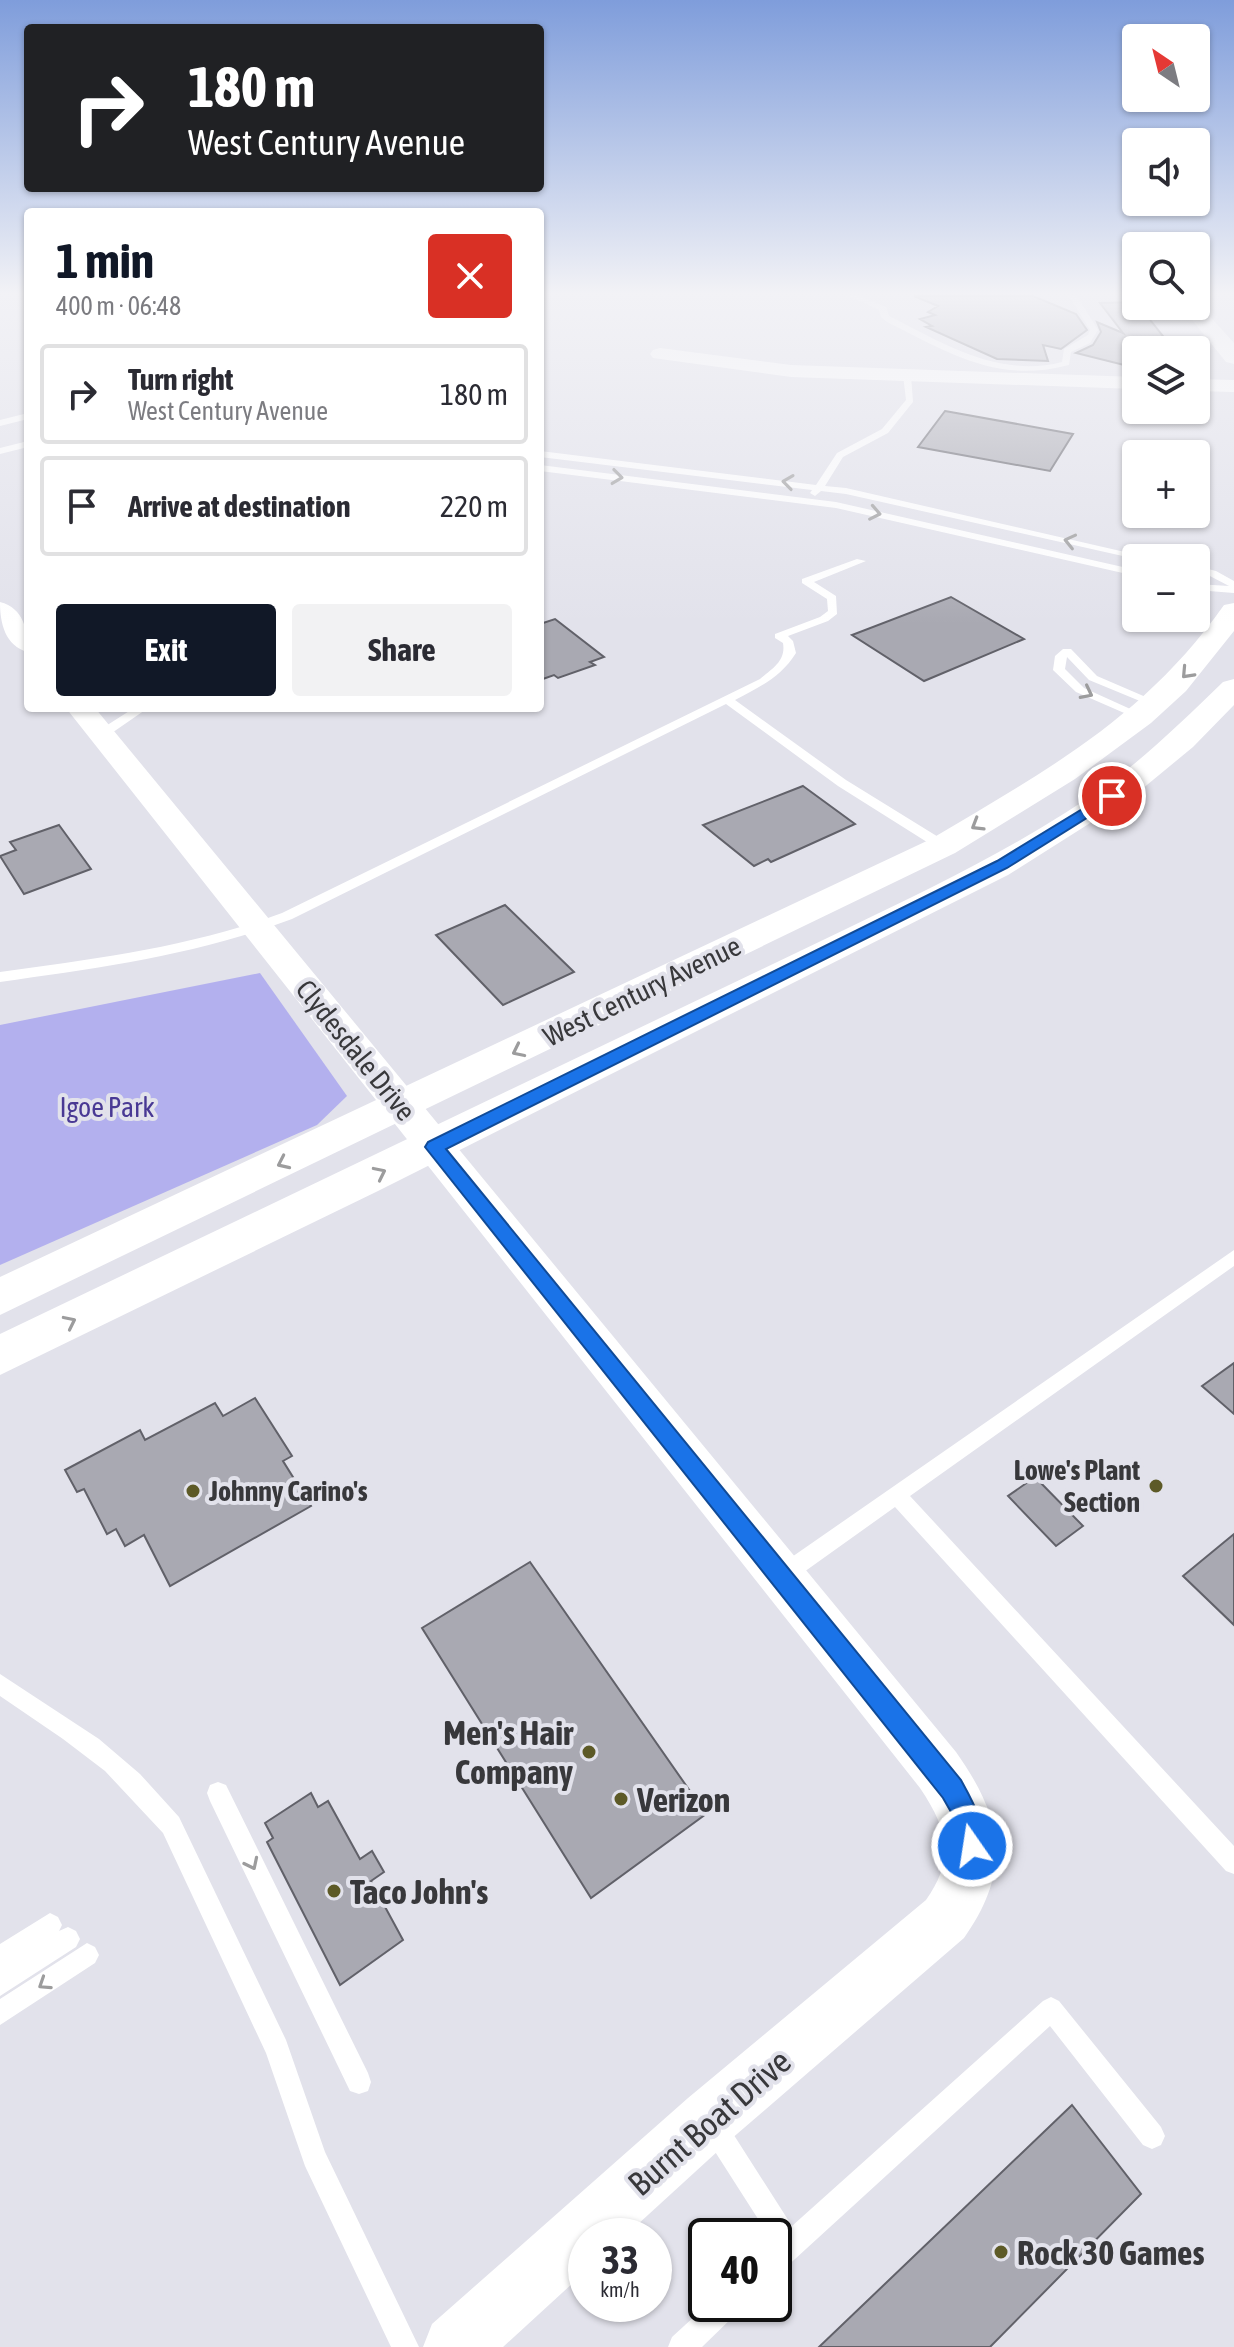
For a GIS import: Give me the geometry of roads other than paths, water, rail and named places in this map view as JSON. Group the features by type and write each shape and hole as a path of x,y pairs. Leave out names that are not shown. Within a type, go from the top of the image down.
{"main road":[{"name":"West Century Avenue","path":"0,1297 943,846 1061,774 1149,710 1196,664 1234,611"},
{"name":"West Century Avenue","path":"0,1356 434,1147 1002,864 1132,780 1179,742 1234,688"}],"street":[{"path":"0,610 24,639"},
{"name":"Clydesdale Drive","path":"91,721 938,1770 963,1808 972,1846 965,1886 957,1905 931,1933"},
{"name":"Burnt Boat Drive","path":"455,2347 709,2119 931,1933"}],"lane":[{"path":"811,501 840,455 885,431 906,406"},
{"path":"0,423 24,417"},
{"path":"0,451 24,445"},
{"path":"544,454 819,487 922,506 1122,552"},
{"path":"544,468 811,501 922,523 1122,570"},
{"path":"0,977 159,954 259,928 764,681 783,665 791,647 779,636 833,612 832,598 806,581 861,561"},
{"path":"1210,572 1234,588"},
{"path":"1210,587 1234,588"},
{"path":"1067,651 1093,678 1149,710 1071,684 1059,670 1061,656 1067,651"},
{"path":"727,699 842,783 943,846"},
{"path":"91,721 126,712"},
{"path":"781,1576 1234,1257"},
{"path":"896,1495 1234,1863"},
{"path":"0,1684 99,1749 149,1797 171,1825 277,2049 314,2157 405,2347"},
{"path":"218,1793 359,2082"},
{"path":"0,1958 59,1932 0,1984"},
{"path":"0,2013 87,1955"},
{"path":"792,2244 1051,2009 1152,2136"},
{"path":"709,2119 763,2218"},
{"path":"682,2347 709,2322"}],"place":[{"name":"Lowe's Plant Section","path":"1156,1486"},
{"name":"Johnny Carino's","path":"193,1491"},
{"name":"Men's Hair Company","path":"589,1752"},
{"name":"Verizon","path":"621,1799"},
{"name":"Taco John's","path":"334,1891"},
{"name":"Rock 30 Games","path":"1001,2252"}],"park label":[{"name":"Igoe Park","path":"107,1107"}]}
